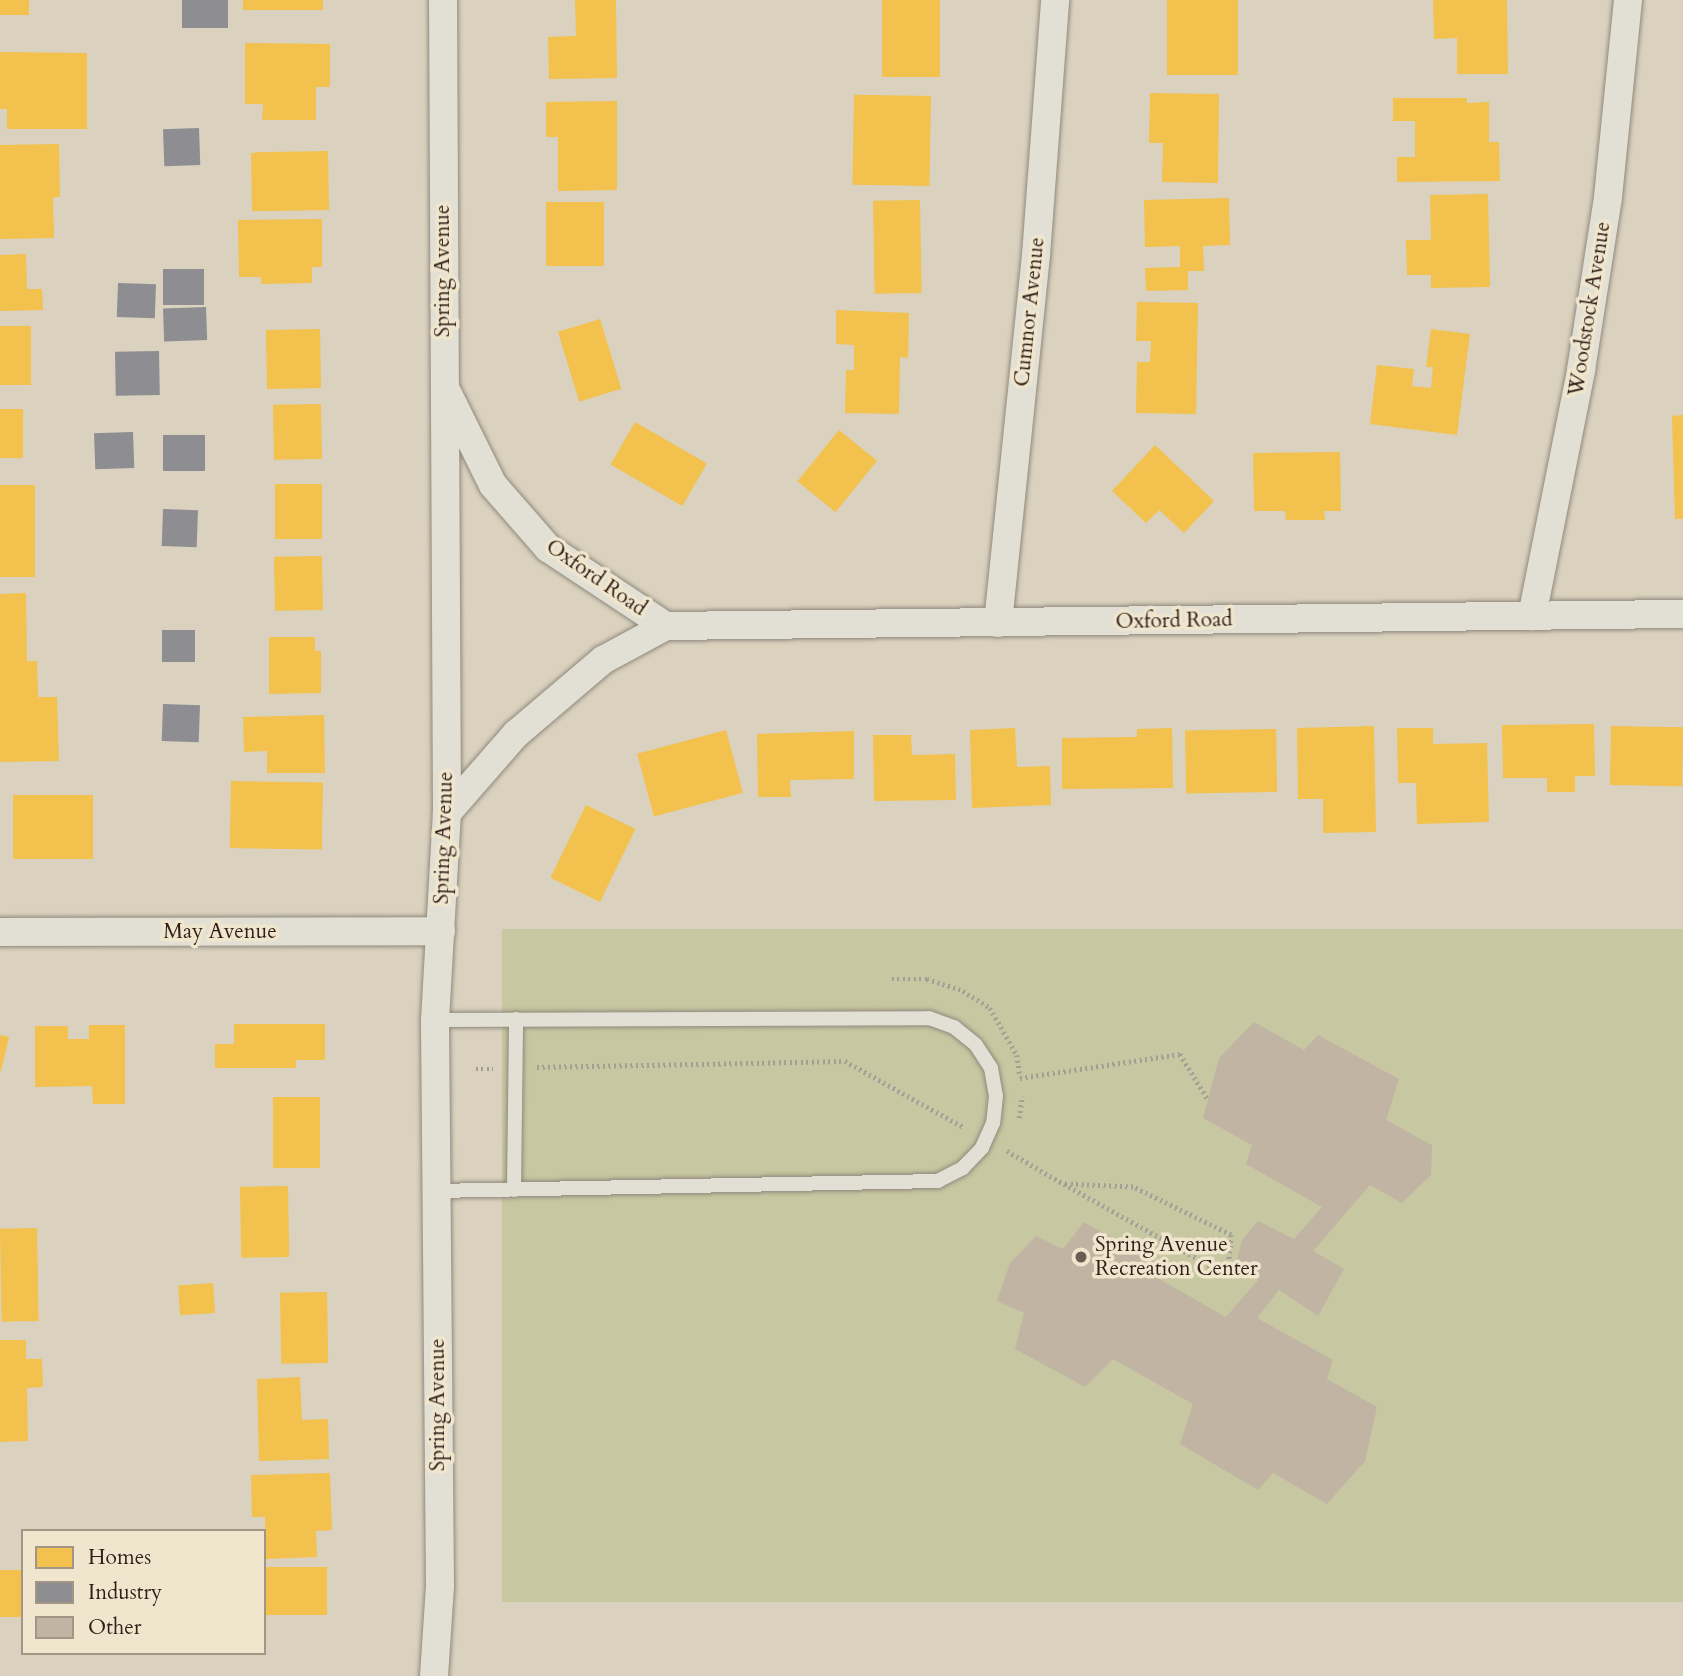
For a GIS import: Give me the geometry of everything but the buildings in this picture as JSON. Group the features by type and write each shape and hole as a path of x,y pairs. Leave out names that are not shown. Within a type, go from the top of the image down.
{"street":[{"name":"Spring Avenue","path":"434,1676 440,1587 435,1020 447,813 443,0"},
{"name":"Cumnor Avenue","path":"998,623 1036,255 1055,0"},
{"name":"Woodstock Avenue","path":"1532,615 1584,357 1608,197 1628,0"},
{"name":"Oxford Road","path":"443,383 493,485 548,548 666,626"},
{"name":"Oxford Road","path":"447,813 516,734 603,660 666,626 1683,614"},
{"name":"May Avenue","path":"0,932 441,931"}],"lane":[{"path":"435,1020 929,1018 954,1027 976,1045 990,1069 996,1096 993,1123 986,1140 962,1168 938,1181 911,1185 436,1192"},
{"path":"514,1190 516,1019"}],"path":[{"path":"1020,1078 1180,1054 1207,1098"},
{"path":"476,1069 845,1061 1064,1184 1227,1275 1231,1234 1133,1186 1064,1184"}],"green space":[{"path":"502,929 1683,929 1683,1602 502,1602"}],"place":[{"name":"Spring Avenue Recreation Center","path":"1081,1257"}]}
